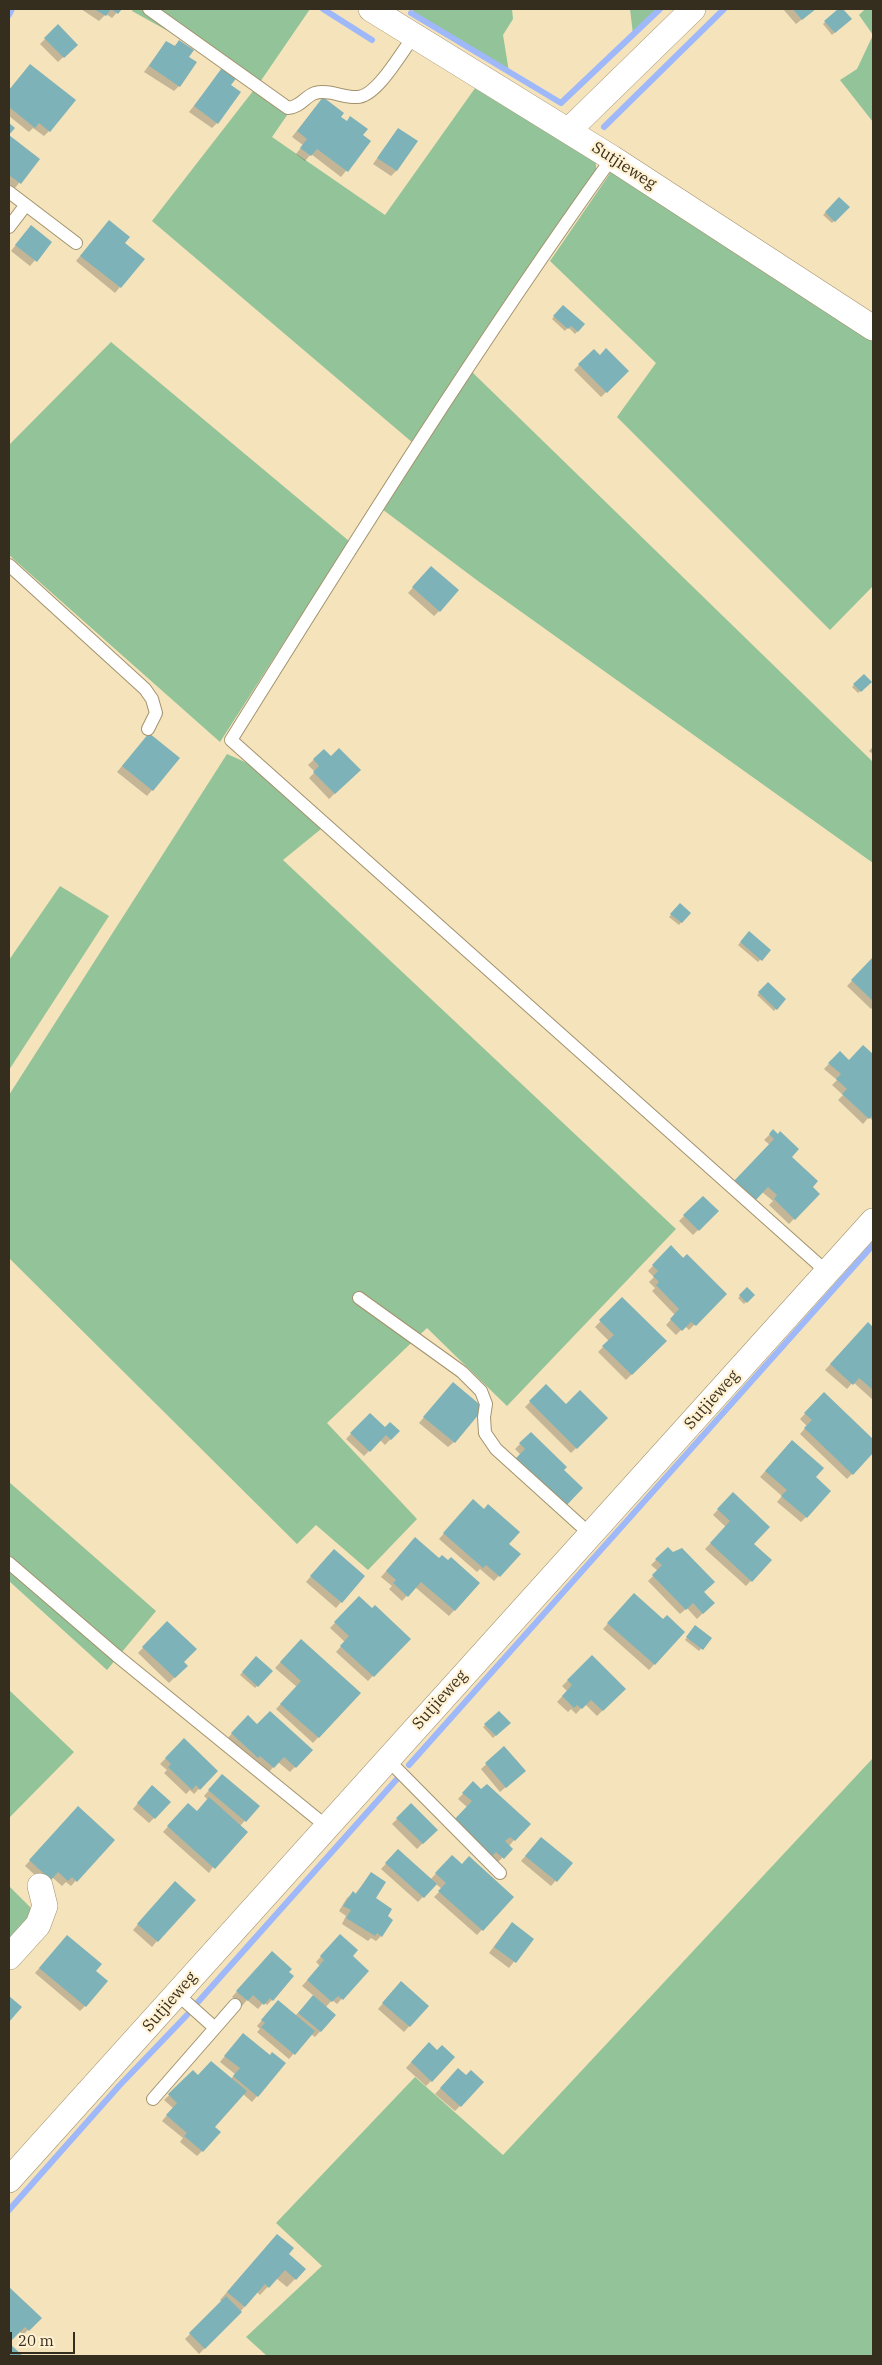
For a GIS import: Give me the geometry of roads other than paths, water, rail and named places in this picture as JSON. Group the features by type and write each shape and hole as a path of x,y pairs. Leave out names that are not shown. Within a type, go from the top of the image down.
{"street":[{"name":"Sutjieweg","path":"371,9 569,130 873,328"},
{"path":"569,130 692,9"},
{"name":"Sutjieweg","path":"9,2180 873,1221"},
{"path":"9,1957 38,1926 45,1906 40,1886"}],"lane":[{"path":"149,9 288,108 295,108 313,94 329,93 357,98 367,96 380,83 414,36"},
{"path":"612,158 539,260 366,525 231,740 827,1272"},
{"path":"9,192 76,243"},
{"path":"9,227 25,206"},
{"path":"9,566 145,689 152,699 156,713 148,729"},
{"path":"359,1298 462,1372 481,1391 486,1404 484,1417 486,1433 496,1449 590,1534"},
{"path":"9,1563 116,1655 326,1826"},
{"path":"387,1759 500,1873"},
{"path":"177,1994 215,2028"},
{"path":"153,2098 235,2005"}],"waterway":[{"path":"9,15 12,9"},
{"path":"323,9 372,40"},
{"path":"411,13 561,103 660,9"},
{"path":"604,127 724,9"},
{"path":"409,1765 873,1245"},
{"path":"198,2002 397,1779"},
{"path":"9,2210 119,2086 187,2015"}]}
